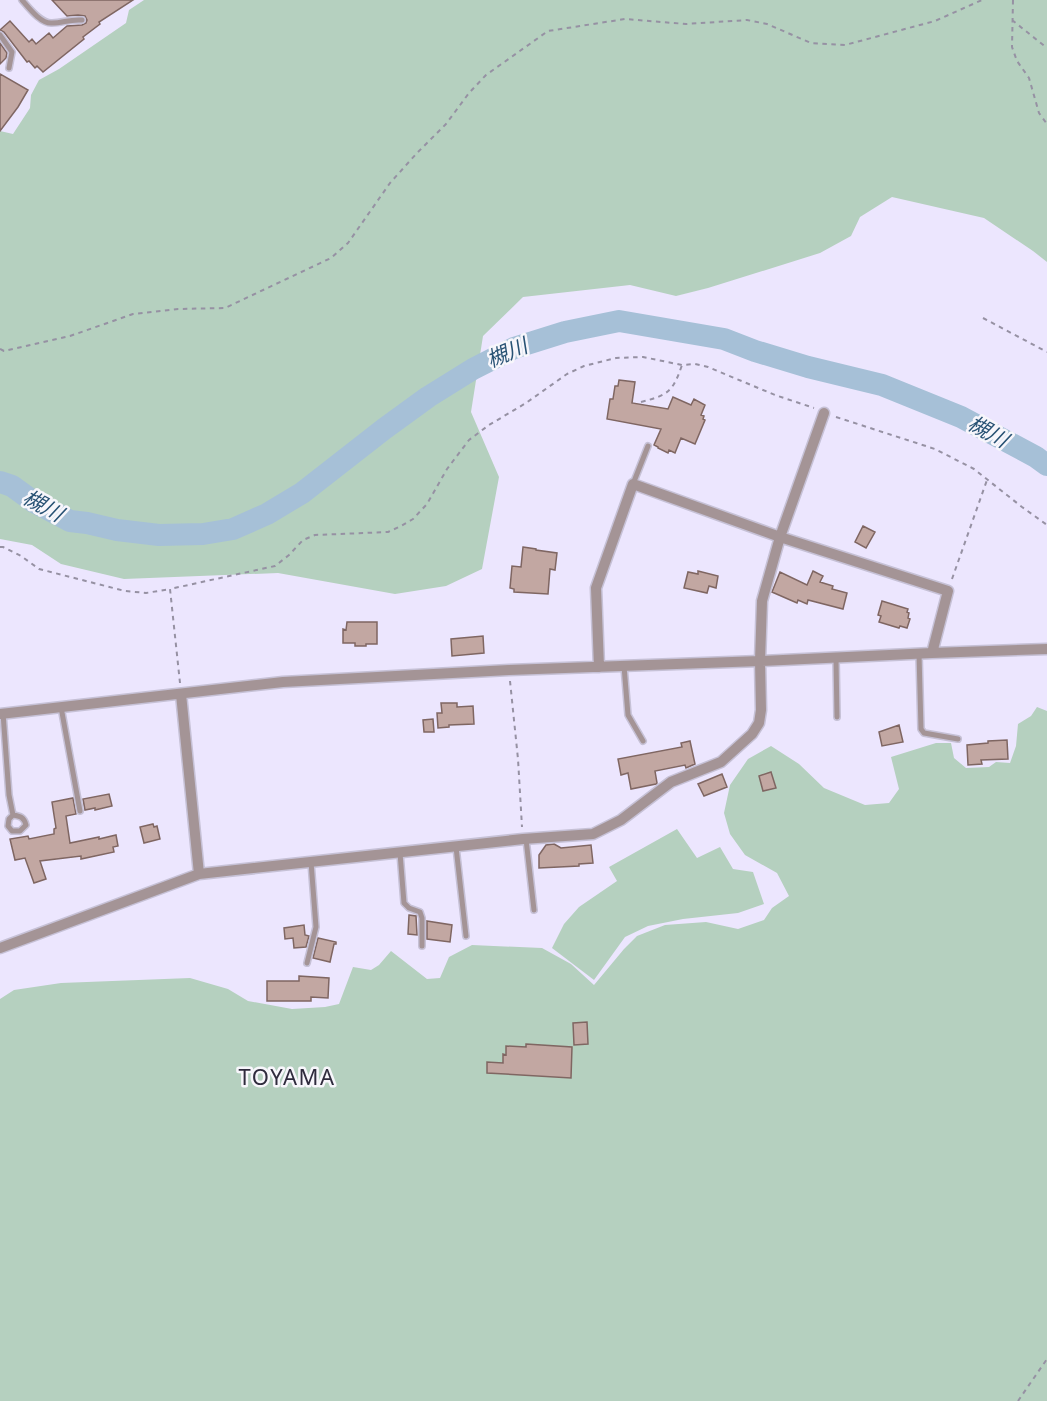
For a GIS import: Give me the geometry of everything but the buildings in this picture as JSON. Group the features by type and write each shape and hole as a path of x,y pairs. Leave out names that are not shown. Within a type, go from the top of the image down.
{"street":[{"path":"0,948 199,874 525,839 593,834 621,820 671,782 721,762 752,734 759,723 762,601 780,537 824,413"},
{"path":"599,667 596,588 633,484 780,537 948,591 932,653"},
{"path":"2,714 283,682 509,670 1047,649"},
{"path":"181,694 199,874"}],"lane":[{"path":"21,0 44,21 51,24 72,19 82,20"},
{"path":"0,35 12,52 9,68"},
{"path":"633,484 648,446"},
{"path":"919,654 921,729 924,733 958,739"},
{"path":"836,658 837,717"},
{"path":"624,666 628,715 643,741"},
{"path":"62,707 80,811"},
{"path":"2,714 9,795 13,815"},
{"path":"525,839 534,910"},
{"path":"456,847 466,936"},
{"path":"399,852 404,903 409,908 420,912 422,946"},
{"path":"308,963 316,927 311,862"}],"path":[{"path":"0,349 4,351 70,336 133,314 178,309 225,308 331,258 348,243 390,183 446,124 486,75 549,31 625,19 686,24 747,20 767,24 811,43 845,45 935,21 982,0"},
{"path":"1013,0 1012,47 1017,61 1029,78 1039,113 1047,124"},
{"path":"1012,20 1047,48"},
{"path":"983,318 1047,352"},
{"path":"0,547 21,556 39,569 125,591 146,593 275,566 303,540 315,536 388,532 401,526 427,504 447,470 469,440 489,425 526,403 567,374 584,366 616,358 643,357 682,365 695,364 708,367 824,413 935,449 974,469 1047,525"},
{"path":"641,402 654,399 670,390 675,385 682,365"},
{"path":"948,591 987,480"},
{"path":"170,589 181,694"},
{"path":"509,670 525,839"},
{"path":"1018,1401 1047,1359"}],"green space":[{"path":"144,0 1047,0 1047,262 984,218 892,197 860,217 851,236 820,253 708,288 676,296 630,285 523,297 483,336 471,412 499,477 482,569 446,586 395,594 278,573 124,579 61,564 32,545 0,539 0,131 13,134 30,108 31,95 39,80 126,23 129,10"},
{"path":"1037,707 1047,711 1047,1401 0,1401 0,999 14,990 61,983 190,978 228,989 248,1001 292,1009 325,1007 339,1004 353,967 371,970 379,965 391,951 427,979 440,978 449,957 472,945 542,948 571,964 594,985 637,936 665,925 706,922 738,929 764,920 772,908 789,896 777,873 745,855 730,834 724,813 730,785 748,759 771,746 799,764 824,788 865,805 889,803 899,789 891,757 936,743 951,743 954,758 966,768 989,767 996,762 1010,763 1016,746 1018,724 1031,716"},
{"path":"677,829 697,858 720,847 733,869 753,872 764,904 738,913 683,919 648,926 625,937 594,980 552,948 564,924 579,907 617,881 609,867"}],"waterway":[{"name":"槻川","path":"0,482 12,486 34,502 70,521 159,535 203,534 233,529 267,514 302,493 428,397 473,369 514,348 565,332 619,321 724,339 808,367 882,385 961,417 1047,465"}],"district":[{"name":"TOYAMA","path":"287,1077"}]}
